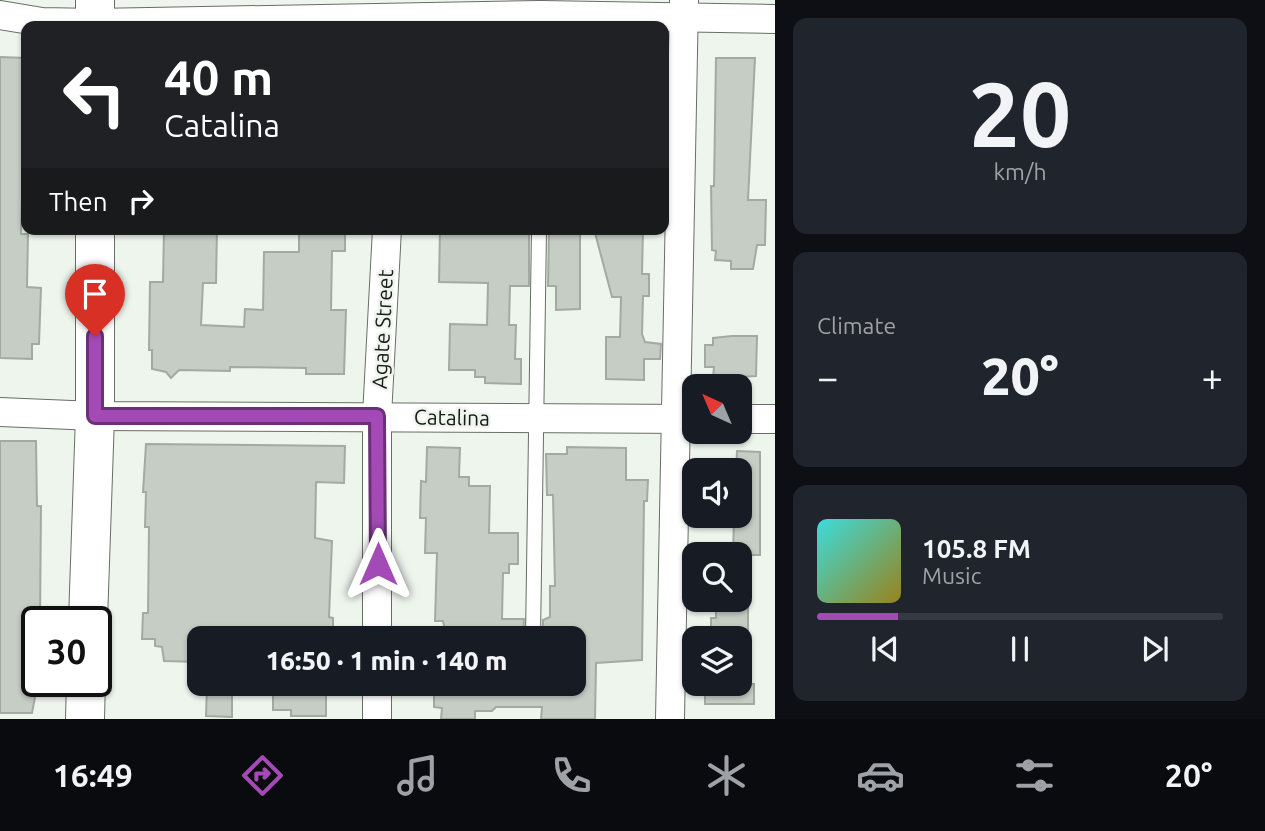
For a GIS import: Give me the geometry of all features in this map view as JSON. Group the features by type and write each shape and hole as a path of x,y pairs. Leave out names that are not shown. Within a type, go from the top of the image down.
{"street":[{"path":"684,374 685,9"},
{"path":"51,21 95,16 543,14 685,9 775,19"},
{"path":"0,15 36,21"},
{"path":"89,606 95,416 95,235"},
{"name":"Agate Street","path":"377,626 377,416 387,235"},
{"name":"Catalina","path":"0,412 95,416 682,419"},
{"path":"752,419 775,419"},
{"path":"670,719 683,444"},
{"path":"377,696 377,719"},
{"path":"85,719 86,697"}],"lane":[{"path":"533,626 539,235"}],"building":[{"path":"0,57 21,58 21,235 28,235 27,287 41,288 39,344 32,344 32,359 0,358"},
{"path":"716,58 755,58 748,200 766,200 765,245 757,245 753,269 731,269 731,261 715,260 716,251 712,250 711,186 714,186"},
{"path":"164,235 217,235 216,283 203,283 201,325 244,327 245,309 263,310 264,252 299,252 299,235 345,235 345,251 332,251 331,310 346,310 344,374 306,374 306,368 230,367 230,371 179,370 171,378 166,372 152,369 152,350 149,350 150,282 163,282"},
{"path":"440,235 529,235 529,286 510,286 509,325 516,325 515,359 521,359 521,384 485,383 485,377 475,377 475,370 449,370 450,324 487,325 488,283 439,282"},
{"path":"549,235 580,235 580,309 556,310 556,286 548,286"},
{"path":"596,235 643,235 642,274 649,274 649,296 643,296 642,334 645,342 661,344 660,359 644,359 644,380 606,379 606,337 620,337 621,297 612,297"},
{"path":"757,336 756,376 713,374 714,367 705,367 705,345 713,345 713,338"},
{"path":"0,441 36,441 37,506 41,506 40,606 21,606 21,697 35,697 32,713 0,713"},
{"path":"146,444 345,446 344,483 316,482 315,538 332,541 329,617 333,618 333,626 187,626 187,662 164,661 162,647 155,646 155,639 142,639 143,613 148,613 149,527 145,527 146,492 143,492"},
{"path":"427,447 460,448 459,477 469,477 469,486 490,486 489,533 518,533 518,564 509,564 509,573 503,573 502,619 524,619 524,626 444,626 443,621 435,621 437,553 425,553 426,518 420,518 421,481 426,482"},
{"path":"567,447 626,448 626,480 648,480 647,501 644,501 642,660 596,663 595,719 541,719 542,707 496,707 492,711 475,711 475,719 441,719 442,708 434,707 434,696 586,696 586,626 543,626 543,620 550,617 550,586 555,586 553,495 547,495 546,454 567,454"},
{"path":"737,451 760,452 760,555 752,555 752,542 733,542 734,528 752,528 752,458 737,458"},
{"path":"716,612 748,612 748,626 711,626 711,618 716,618"},
{"path":"754,684 754,704 705,704 705,696 752,696"},
{"path":"207,696 232,696 232,717 206,716"},
{"path":"273,696 326,696 326,716 291,716 291,710 273,710"}],"route":[{"path":"95,336 95,416 377,416 378,564"}]}
